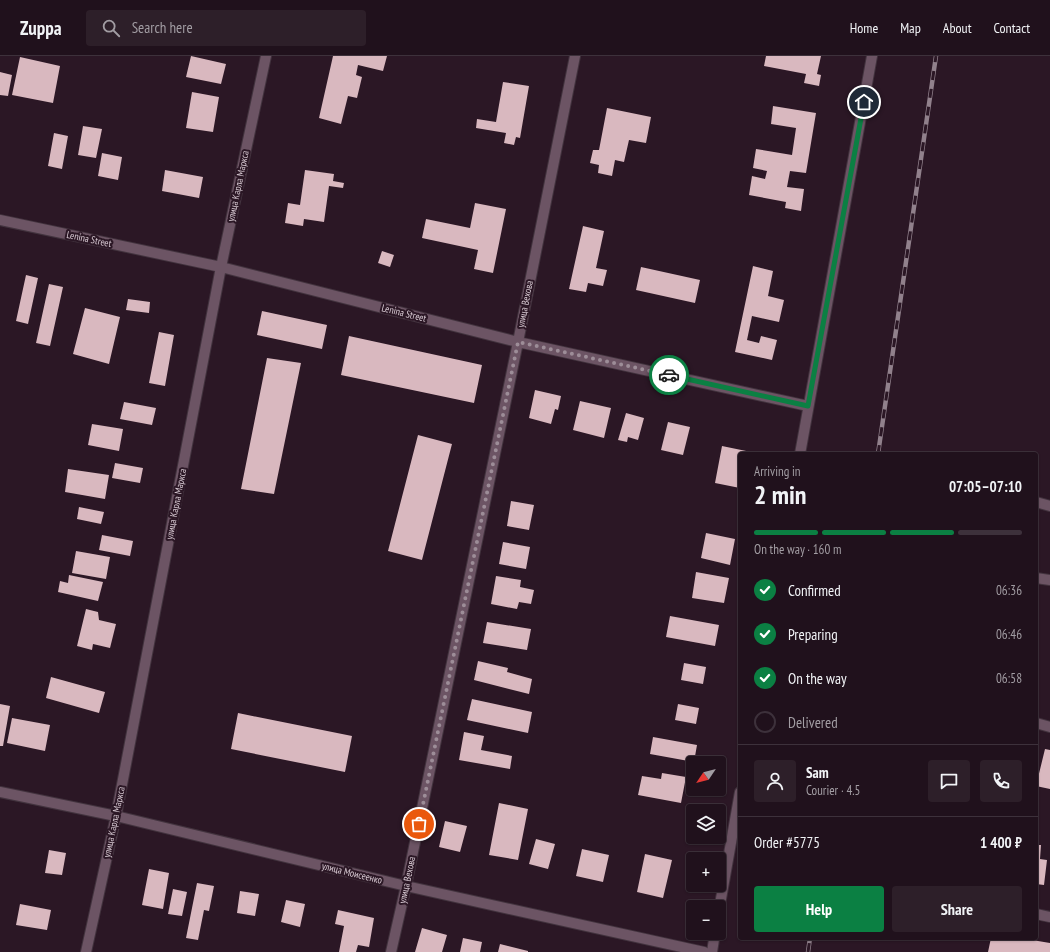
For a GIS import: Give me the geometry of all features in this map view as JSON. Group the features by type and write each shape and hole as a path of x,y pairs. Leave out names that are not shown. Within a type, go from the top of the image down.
{"street":[{"name":"улица Карла Маркса","path":"86,952 116,816 221,267 266,56"},
{"name":"улица Вехова","path":"391,952 406,886 518,342 575,56"},
{"path":"800,452 872,56"},
{"name":"Lenina Street","path":"0,220 221,267 518,342 808,406"},
{"path":"1038,503 1050,506"},
{"path":"1038,578 1050,580"},
{"path":"1038,723 1050,726"},
{"name":"улица Моисеенко","path":"0,792 116,816 406,886 704,952"},
{"path":"721,900 738,803"},
{"path":"1038,914 1050,917"},
{"path":"712,952 714,940"}],"building":[{"path":"191,56 226,64 221,84 186,77"},
{"path":"333,56 387,56 383,71 358,65 356,75 362,77 357,98 348,96 341,124 319,118"},
{"path":"766,56 821,56 817,74 821,75 819,86 804,83 806,74 764,66"},
{"path":"20,57 60,66 53,103 12,95"},
{"path":"0,72 12,75 8,96 0,95"},
{"path":"503,82 529,86 520,138 516,137 514,145 504,143 506,133 476,128 477,119 496,122"},
{"path":"192,92 219,97 213,132 186,128"},
{"path":"773,106 816,113 806,173 790,171 787,187 804,189 801,211 785,208 786,202 749,195 752,176 765,179 767,171 753,168 756,149 792,155 796,128 771,124"},
{"path":"607,108 651,117 646,143 629,140 624,162 615,160 612,176 598,173 599,165 590,163 593,150 599,150"},
{"path":"83,126 102,129 96,158 78,155"},
{"path":"54,133 68,136 62,169 48,166"},
{"path":"102,153 122,157 118,180 98,176"},
{"path":"165,170 203,177 199,198 162,191"},
{"path":"305,170 334,174 333,181 344,183 343,188 329,186 324,222 304,219 303,226 285,223 288,203 300,205"},
{"path":"475,203 506,209 493,273 474,269 478,250 422,238 426,219 470,228"},
{"path":"583,226 604,231 596,268 607,270 603,286 588,283 586,292 569,289"},
{"path":"382,251 394,255 390,267 378,263"},
{"path":"753,266 773,271 768,296 784,300 779,322 752,316 747,340 759,343 761,336 777,340 772,360 735,352"},
{"path":"641,267 700,280 695,303 636,290"},
{"path":"26,275 38,278 28,324 16,321"},
{"path":"49,284 63,287 50,346 36,343"},
{"path":"128,299 150,302 149,313 126,310"},
{"path":"85,308 120,317 109,364 73,354"},
{"path":"262,311 327,325 322,349 257,335"},
{"path":"159,332 174,335 165,386 149,383"},
{"path":"349,336 482,365 474,403 341,375"},
{"path":"267,358 301,363 274,494 241,489"},
{"path":"535,390 561,396 558,410 555,409 551,424 529,418"},
{"path":"580,401 611,408 604,438 573,430"},
{"path":"124,402 156,408 152,425 120,419"},
{"path":"626,413 644,418 638,440 628,437 627,442 618,440"},
{"path":"668,422 690,427 683,455 661,450"},
{"path":"92,424 123,429 119,451 88,445"},
{"path":"418,435 452,444 422,560 388,551"},
{"path":"722,446 751,452 738,452 738,488 715,483"},
{"path":"115,463 143,468 140,483 112,478"},
{"path":"68,469 109,475 105,499 65,492"},
{"path":"511,501 534,505 529,530 507,526"},
{"path":"79,507 104,512 101,524 77,519"},
{"path":"706,533 735,539 730,565 701,558"},
{"path":"102,535 133,541 130,556 99,550"},
{"path":"503,542 530,547 526,569 499,564"},
{"path":"76,551 110,557 106,579 72,573"},
{"path":"696,572 729,578 724,603 692,598"},
{"path":"69,575 103,582 98,601 58,592 60,581 68,583"},
{"path":"496,576 521,580 520,587 534,590 531,604 519,602 517,609 491,604"},
{"path":"86,609 98,612 99,620 116,624 110,648 93,644 92,650 77,646"},
{"path":"670,616 719,625 715,646 666,637"},
{"path":"487,622 531,629 527,650 483,643"},
{"path":"478,661 508,668 507,672 532,679 529,694 474,680"},
{"path":"684,663 706,667 703,684 681,680"},
{"path":"51,677 105,692 99,713 46,698"},
{"path":"472,699 532,712 528,733 467,720"},
{"path":"0,704 10,706 3,746 0,746"},
{"path":"678,704 699,708 696,724 675,720"},
{"path":"238,713 352,736 345,772 231,749"},
{"path":"12,718 50,725 45,751 7,743"},
{"path":"464,732 484,736 481,750 512,756 510,769 459,760"},
{"path":"653,737 697,745 695,756 686,756 686,761 650,754"},
{"path":"1045,749 1050,750 1050,789 1038,786 1038,778"},
{"path":"662,773 686,777 681,803 638,795 642,776 661,779"},
{"path":"499,803 528,809 518,860 489,855"},
{"path":"445,821 467,826 460,852 439,847"},
{"path":"536,839 555,844 548,869 529,864"},
{"path":"1038,845 1041,845 1040,859 1047,860 1044,885 1038,884"},
{"path":"582,849 609,855 603,882 576,876"},
{"path":"49,850 66,853 62,875 45,873"},
{"path":"645,854 672,860 663,898 637,892"},
{"path":"149,869 169,873 163,909 142,905"},
{"path":"197,883 214,886 209,911 204,910 198,940 186,938"},
{"path":"173,889 187,892 182,916 168,914"},
{"path":"240,891 259,894 255,916 237,913"},
{"path":"286,900 305,904 300,927 281,922"},
{"path":"20,904 51,910 47,930 16,925"},
{"path":"338,910 374,918 369,947 358,945 356,952 339,952 344,926 335,924"},
{"path":"422,928 447,935 442,952 415,952"},
{"path":"463,938 482,942 480,952 460,952"},
{"path":"991,940 1032,940 1050,943 1050,952 988,952"},
{"path":"500,944 528,951 528,952 498,952"}],"railway":[{"path":"878,452 936,56"},
{"path":"808,952 810,940"}],"way so far":[{"path":"419,824 518,342 669,375"}],"route":[{"path":"669,375 808,406 864,102"}]}
